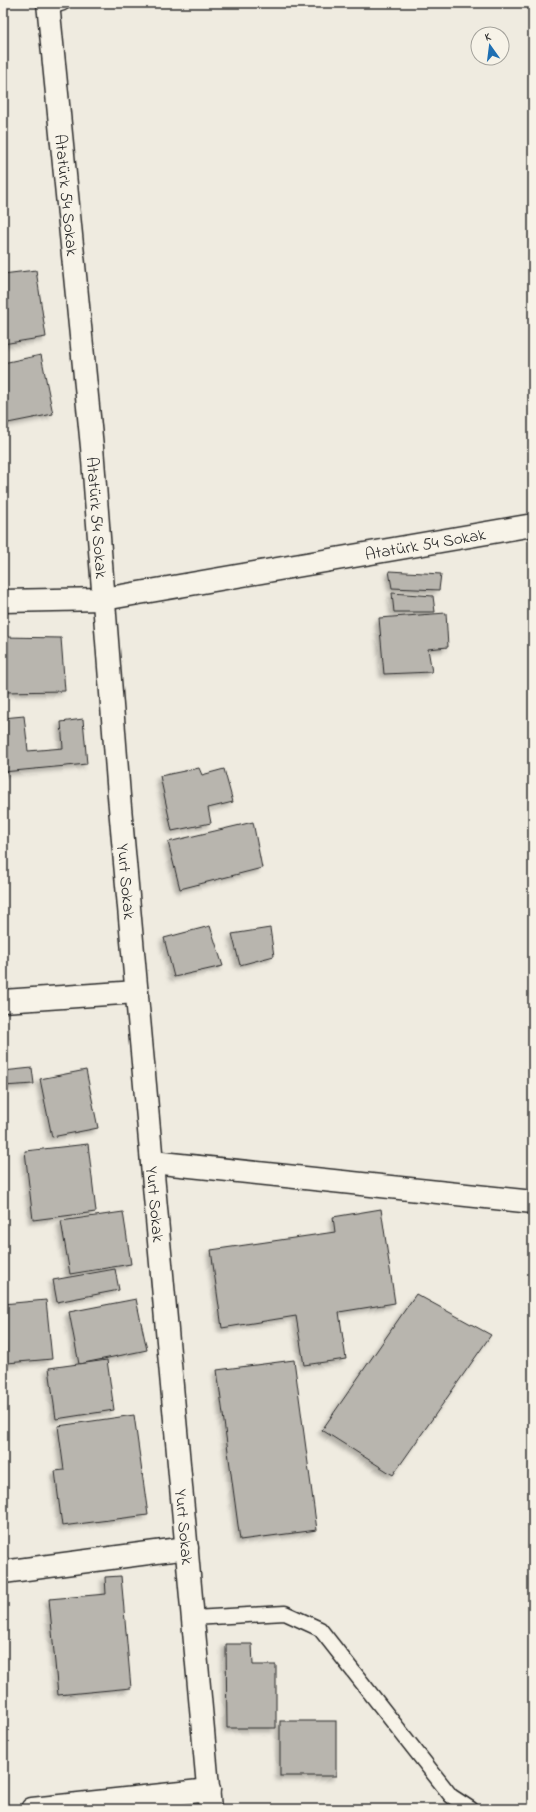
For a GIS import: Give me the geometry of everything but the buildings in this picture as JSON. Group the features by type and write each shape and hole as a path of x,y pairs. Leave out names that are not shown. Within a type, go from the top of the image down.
{"street":[{"name":"Atatürk 54 Sokak","path":"53,5 104,599 533,525"},
{"path":"3,601 104,599"},
{"name":"Yurt Sokak","path":"104,599 152,1162 210,1800"},
{"path":"3,1001 137,992"},
{"path":"152,1162 533,1202"},
{"path":"3,1572 187,1548"},
{"path":"32,1809 210,1800"}],"lane":[{"path":"193,1618 285,1613 320,1629 452,1796 471,1809"}]}
